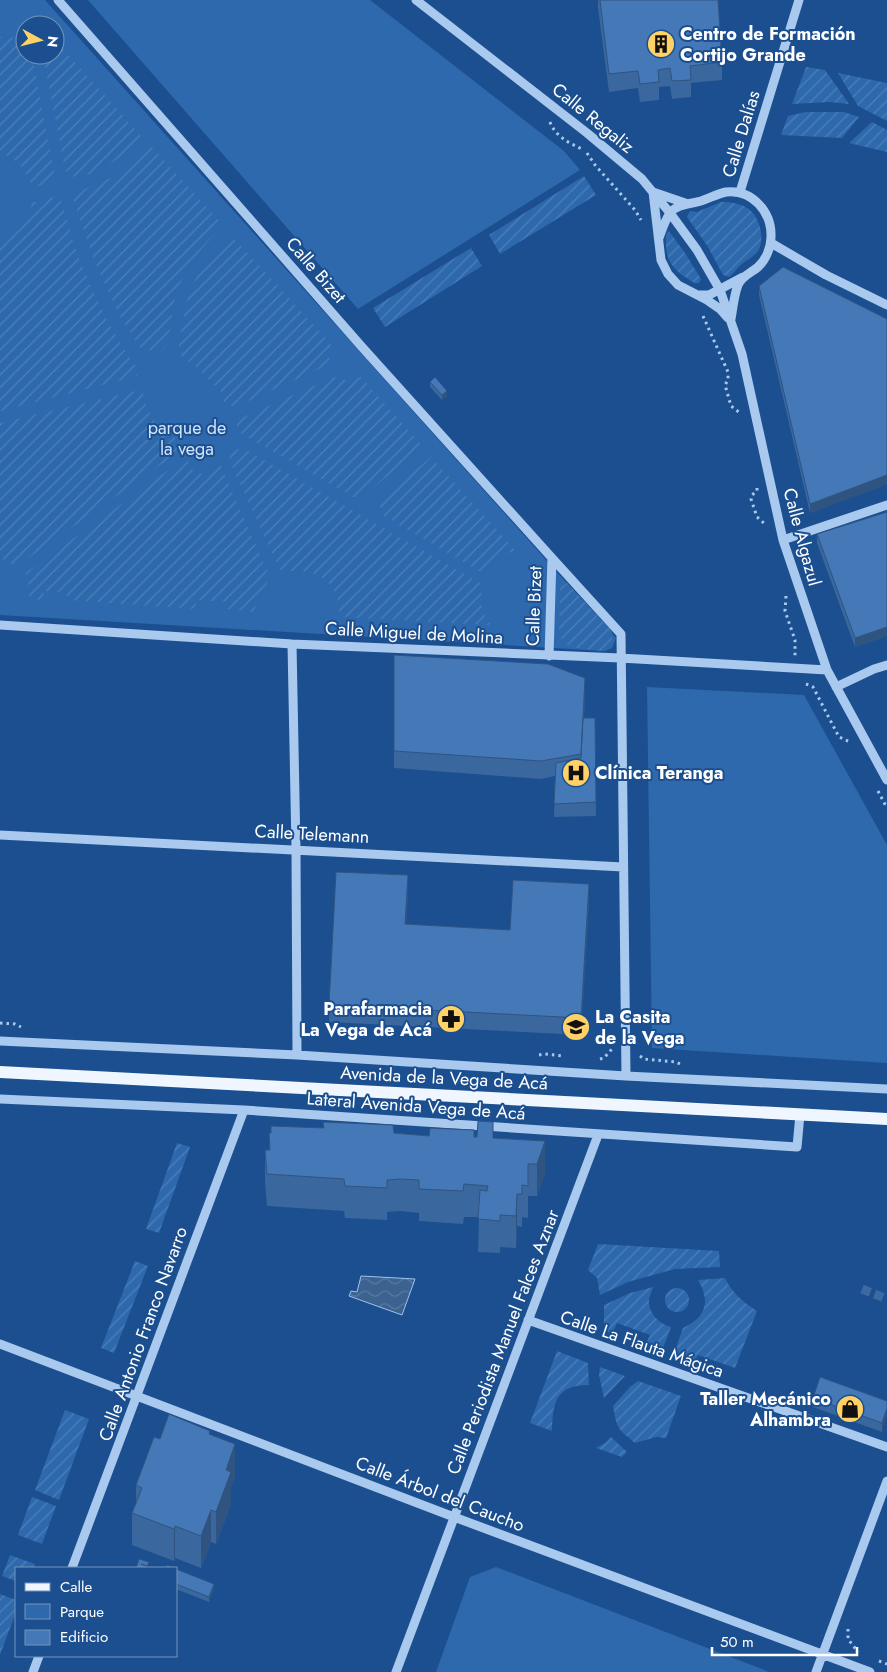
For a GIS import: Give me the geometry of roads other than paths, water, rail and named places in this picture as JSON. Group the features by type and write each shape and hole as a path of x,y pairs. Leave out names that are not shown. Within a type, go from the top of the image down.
{"main road":[{"name":"Avenida de la Vega de Acá","path":"0,1072 887,1119"}],"street":[{"name":"Calle Bizet","path":"58,0 356,340 621,634 626,1076"},
{"name":"Calle Regaliz","path":"416,0 588,133 642,179 697,250 720,290"},
{"name":"Calle Dalías","path":"740,192 799,0"},
{"path":"690,204 653,192 661,260 668,274 678,285 720,309 731,321"},
{"path":"659,238 670,213 678,207 703,201 715,194 740,192 751,196 762,207 770,222 771,243 759,267 720,290 709,295 698,295"},
{"path":"771,243 826,275 887,305"},
{"path":"731,321 738,284 744,276"},
{"name":"Calle Algazul","path":"720,290 742,354 783,540 826,670 887,780"},
{"path":"783,540 887,505"},
{"name":"Calle Bizet","path":"549,656 552,558"},
{"name":"Calle Miguel de Molina","path":"0,625 292,644 620,658 826,670"},
{"path":"292,644 296,849 297,1055"},
{"path":"836,687 887,665"},
{"name":"Calle Telemann","path":"0,835 296,849 623,868"},
{"path":"0,1041 297,1055 887,1090"},
{"name":"Lateral Avenida Vega de Acá","path":"0,1099 244,1110 797,1147 800,1114"},
{"name":"Calle Antonio Franco Navarro","path":"72,1567 244,1110"},
{"name":"Calle Periodista Manuel Falces Aznar","path":"396,1672 598,1135"},
{"name":"Calle La Flauta Mágica","path":"528,1320 887,1447"},
{"name":"Calle Árbol del Caucho","path":"0,1344 870,1672"},
{"path":"816,1672 887,1481"},
{"path":"33,1672 39,1657"}],"water":[{"path":"361,1276 415,1279 402,1315 349,1296 351,1291 357,1292"}],"tunnel":[{"path":"862,1289 887,1299"}],"place":[{"name":"Centro de Formación Cortijo Grande","path":"661,44"},
{"name":"Clínica Teranga","path":"576,773"},
{"name":"Parafarmacia La Vega de Acá","path":"451,1019"},
{"name":"La Casita de la Vega","path":"576,1027"},
{"name":"Taller Mecánico Alhambra","path":"850,1409"}],"park label":[{"name":"parque de la vega","path":"187,438"}]}
